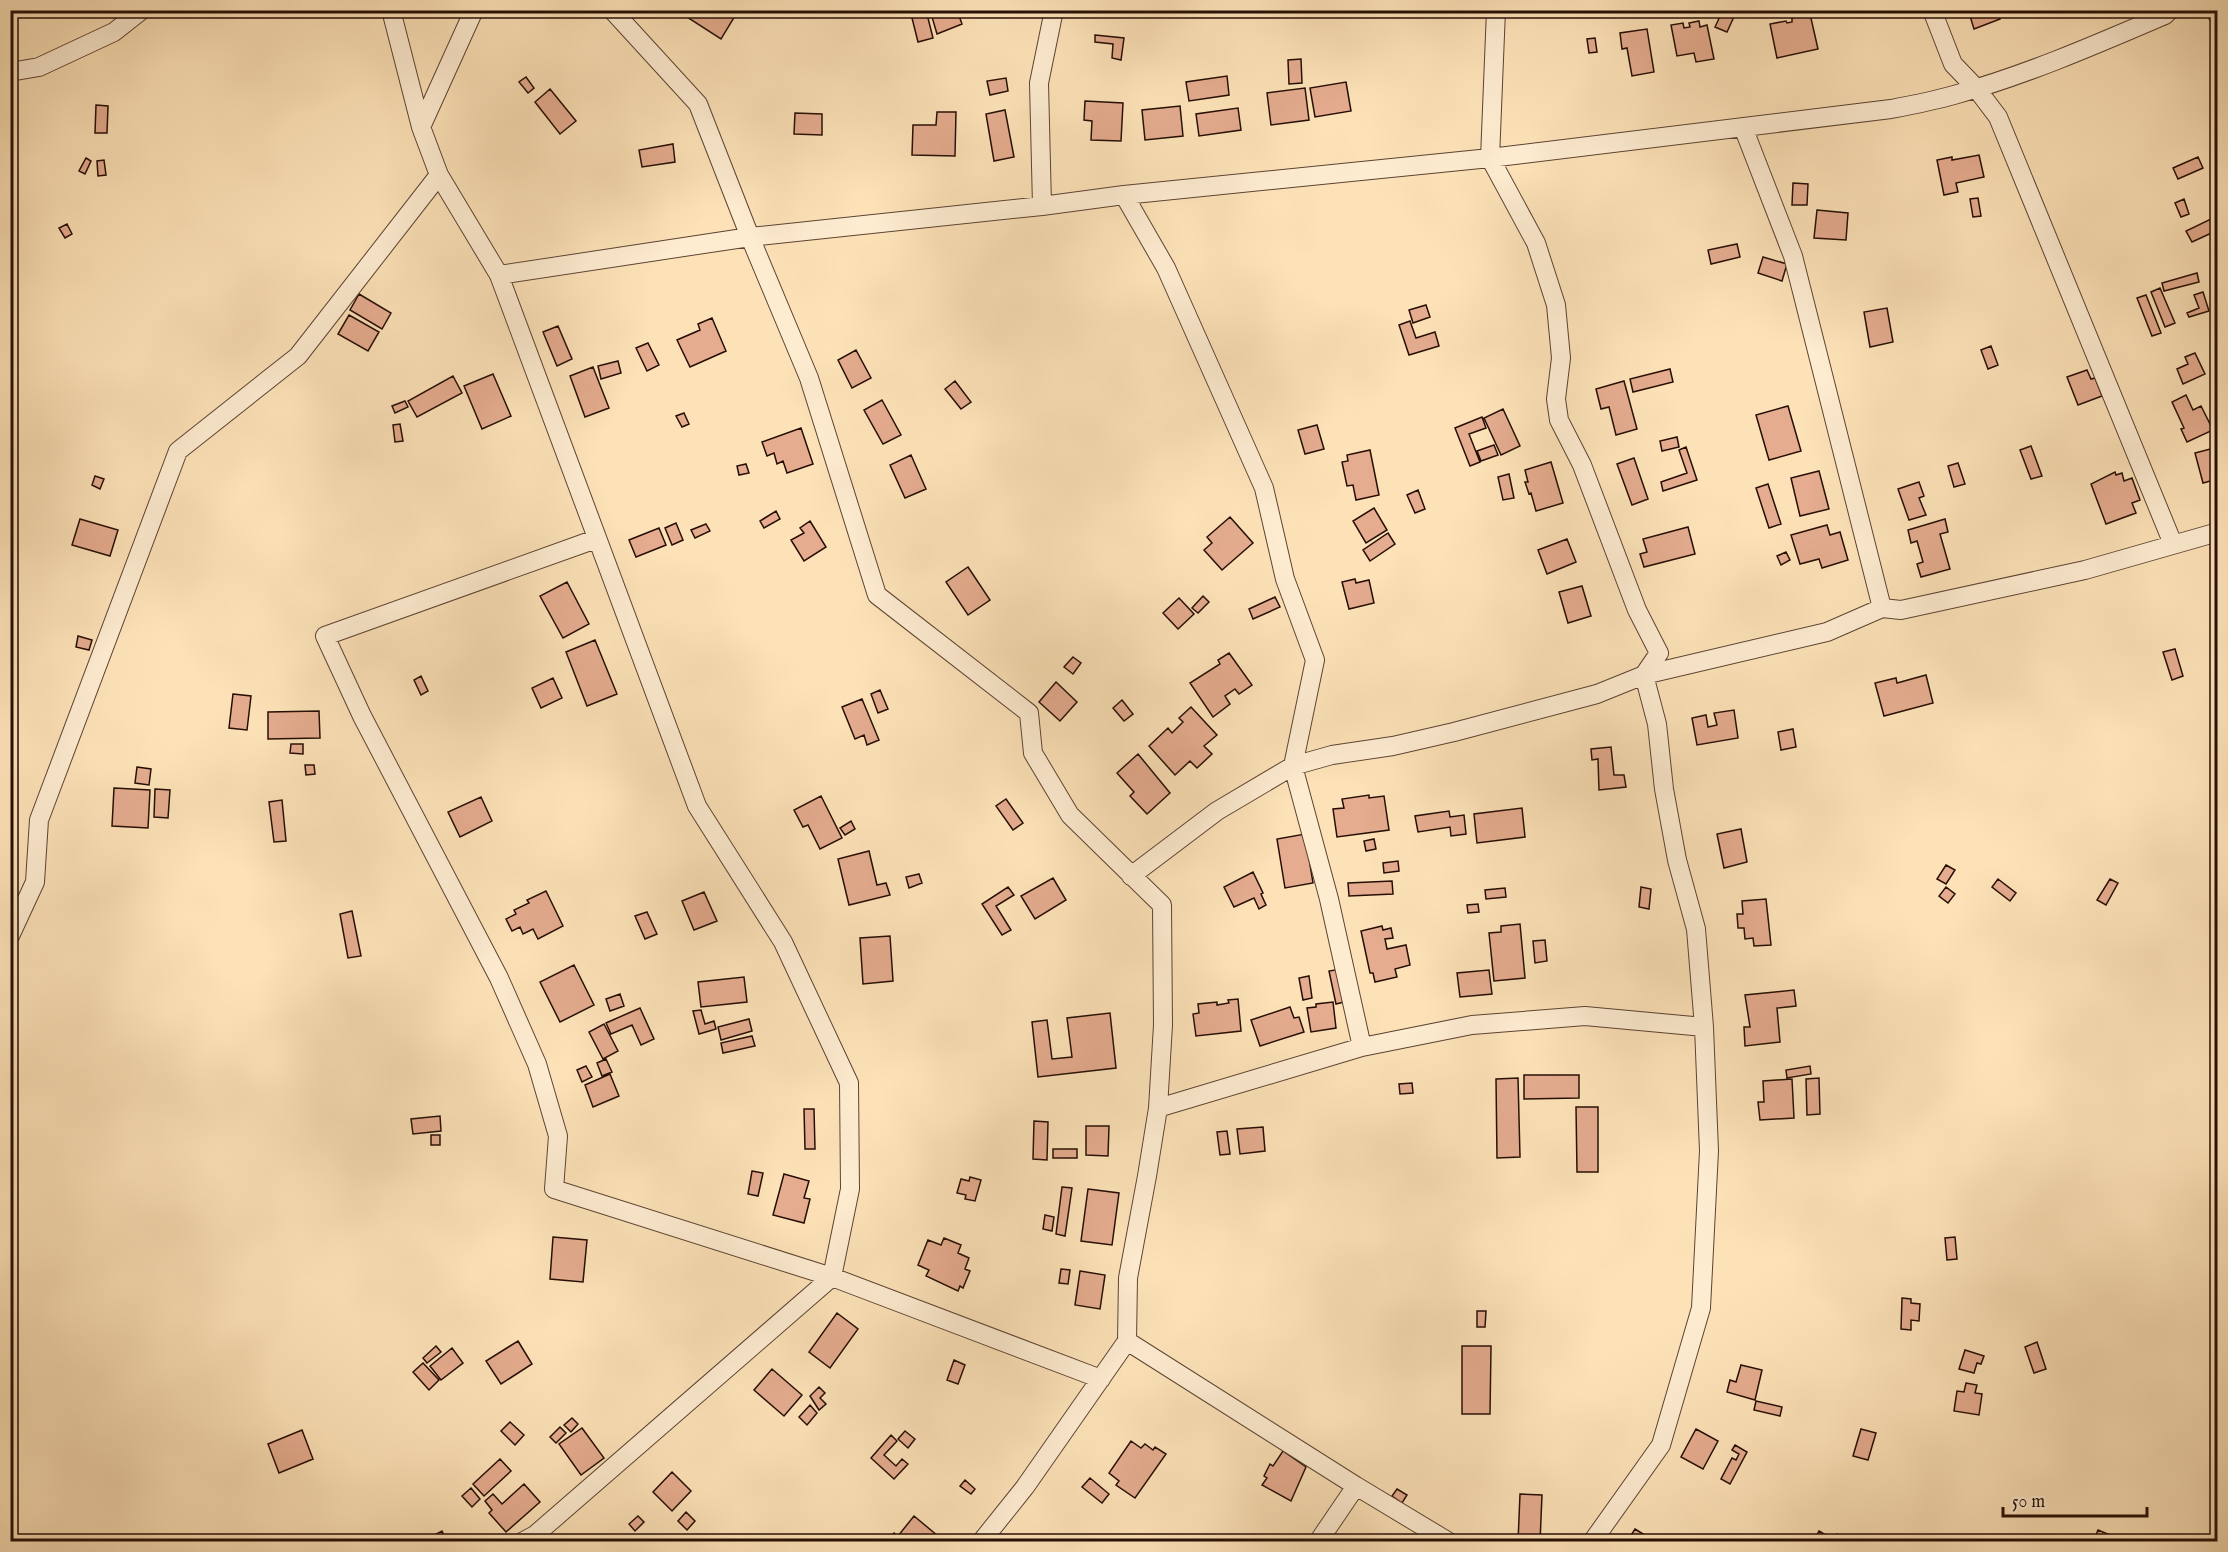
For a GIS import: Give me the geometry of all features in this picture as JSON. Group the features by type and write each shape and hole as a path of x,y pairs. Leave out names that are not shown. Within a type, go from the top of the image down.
{"street":[{"path":"10,72 39,67 114,32 142,10"},
{"path":"392,10 421,127 439,175 499,275 697,806 783,942 849,1083 850,1189 832,1277 535,1535 522,1542"},
{"path":"421,127 474,10"},
{"path":"612,10 698,104 809,378 877,595 1029,713 1033,753 1070,815 1162,905 1163,1024 1158,1108 1128,1278 1127,1341 1025,1487 981,1542"},
{"path":"1042,206 1039,83 1054,10"},
{"path":"1496,10 1490,158 1536,243 1556,306 1561,358 1556,399 1558,420 1582,465 1637,610 1659,653 1644,675 1657,724 1664,789 1677,860 1696,929 1704,1027 1709,1151 1701,1308 1661,1445 1592,1542"},
{"path":"1932,10 1953,64 1976,88 1998,117 2173,544"},
{"path":"499,275 750,237 1124,195 1490,158 1891,109 1952,96 2078,52 2164,15 2170,10"},
{"path":"2215,10 2217,16"},
{"path":"1743,128 1793,256 1882,608"},
{"path":"10,936 35,882 39,820 178,451 298,356 439,175"},
{"path":"1124,195 1166,268 1264,488 1285,579 1315,660 1293,766 1329,899 1362,1047"},
{"path":"1131,876 1217,811 1293,766 1332,755 1393,746 1465,729 1597,694 1644,675 1827,632 1882,608 1901,610 2085,570 2217,532"},
{"path":"597,539 325,636 362,716 499,978 537,1064 558,1136 554,1189 832,1277 1101,1378"},
{"path":"1158,1108 1362,1047 1472,1025 1585,1016 1704,1027"},
{"path":"1127,1341 1449,1542"},
{"path":"1318,1542 1356,1486"}],"building":[{"path":"676,10 727,10 735,16 721,39"},
{"path":"910,10 926,10 933,38 918,42"},
{"path":"957,10 962,24 937,34 932,17"},
{"path":"1723,10 1737,10 1727,32 1715,27"},
{"path":"1986,10 1997,10 2000,19 1974,29 1970,16"},
{"path":"1810,14 1818,49 1777,58 1770,24 1792,22 1792,18"},
{"path":"1699,21 1700,27 1707,25 1714,59 1696,62 1694,53 1677,56 1671,25 1683,23 1684,28 1690,27 1689,23"},
{"path":"1647,29 1654,72 1632,76 1627,48 1622,49 1620,33"},
{"path":"1095,35 1124,38 1121,60 1112,58 1113,44 1095,42"},
{"path":"1595,38 1597,52 1589,53 1587,39"},
{"path":"1301,59 1302,83 1289,84 1288,60"},
{"path":"1227,76 1229,95 1189,101 1186,82"},
{"path":"526,77 534,88 528,93 519,82"},
{"path":"1006,78 1008,91 990,95 987,81"},
{"path":"1346,82 1351,111 1315,117 1310,88"},
{"path":"1305,88 1309,120 1271,125 1267,93"},
{"path":"550,89 576,121 560,134 535,102"},
{"path":"1085,101 1123,103 1121,141 1091,140 1092,121 1084,120"},
{"path":"96,105 108,106 107,133 95,133"},
{"path":"1180,106 1183,136 1145,140 1142,110"},
{"path":"1238,108 1241,130 1199,136 1196,114"},
{"path":"1005,110 1014,157 994,161 986,114"},
{"path":"937,112 956,112 955,156 912,155 913,125 936,125"},
{"path":"795,113 822,114 822,135 794,134"},
{"path":"673,144 675,162 642,167 639,150"},
{"path":"1979,155 1984,177 1956,183 1958,192 1944,195 1937,160"},
{"path":"2198,157 2203,168 2178,179 2173,168"},
{"path":"86,158 91,161 85,174 79,171"},
{"path":"104,160 106,175 98,176 97,161"},
{"path":"1793,183 1808,184 1807,205 1792,205"},
{"path":"1978,198 1981,216 1973,217 1970,199"},
{"path":"2184,199 2189,214 2181,217 2175,203"},
{"path":"1817,210 1848,213 1846,240 1814,238"},
{"path":"2215,217 2218,230 2192,242 2186,231"},
{"path":"67,224 72,234 65,238 59,228"},
{"path":"1737,244 1740,257 1711,264 1708,250"},
{"path":"1763,257 1787,264 1782,281 1758,273"},
{"path":"2197,273 2199,282 2164,291 2162,283"},
{"path":"2160,288 2175,323 2165,327 2151,292"},
{"path":"2203,292 2209,311 2189,317 2187,313 2199,308 2194,295"},
{"path":"359,294 391,313 382,329 350,310"},
{"path":"2146,295 2161,333 2152,336 2137,298"},
{"path":"1426,305 1430,317 1413,323 1409,310"},
{"path":"1887,308 1893,342 1870,347 1864,312"},
{"path":"349,315 379,332 368,351 338,334"},
{"path":"712,318 726,351 690,367 677,340 700,330 698,324"},
{"path":"1410,321 1416,338 1435,332 1439,346 1409,355 1399,325"},
{"path":"558,326 572,359 557,366 543,332"},
{"path":"648,343 659,365 647,371 636,348"},
{"path":"1991,346 1998,365 1988,369 1981,350"},
{"path":"856,350 871,378 852,388 838,360"},
{"path":"2195,353 2205,374 2183,384 2177,369 2188,364 2185,357"},
{"path":"618,361 621,373 601,379 598,366"},
{"path":"593,367 609,408 585,417 570,376"},
{"path":"1670,369 1673,382 1633,392 1630,379"},
{"path":"2087,370 2091,379 2095,378 2102,396 2078,405 2067,377"},
{"path":"493,374 511,416 482,429 464,386"},
{"path":"453,376 462,393 417,417 408,401"},
{"path":"955,381 971,402 961,409 945,389"},
{"path":"1624,381 1637,429 1616,435 1609,407 1601,409 1596,389"},
{"path":"2186,395 2193,410 2201,406 2213,430 2187,442 2181,429 2184,428 2172,402"},
{"path":"882,400 901,435 883,444 864,410"},
{"path":"405,401 408,407 395,413 392,406"},
{"path":"1788,406 1801,451 1769,460 1756,415"},
{"path":"1503,409 1520,446 1501,455 1484,418"},
{"path":"684,413 689,424 682,427 676,416"},
{"path":"1482,417 1486,428 1469,434 1480,462 1470,466 1455,428"},
{"path":"400,424 403,441 395,442 393,425"},
{"path":"1317,425 1324,449 1305,454 1298,430"},
{"path":"801,428 813,464 787,473 783,461 777,464 774,453 767,456 762,442"},
{"path":"1677,437 1679,447 1662,451 1660,441"},
{"path":"1494,445 1498,455 1481,461 1477,451"},
{"path":"2031,446 2042,476 2031,479 2020,450"},
{"path":"1686,447 1697,480 1663,491 1661,482 1687,473 1679,450"},
{"path":"2218,447 2218,479 2203,483 2195,453"},
{"path":"1370,450 1379,495 1356,500 1353,485 1347,486 1342,462 1348,461 1347,455"},
{"path":"911,455 926,489 905,498 890,465"},
{"path":"1634,458 1648,499 1632,505 1617,464"},
{"path":"1551,462 1563,503 1536,511 1525,482 1528,482 1525,470"},
{"path":"1958,463 1965,484 1954,487 1948,466"},
{"path":"746,464 749,473 739,475 737,466"},
{"path":"1819,471 1829,509 1800,516 1791,478"},
{"path":"2115,472 2116,475 2122,473 2124,481 2132,478 2140,500 2132,503 2136,513 2106,524 2091,484"},
{"path":"1509,474 1514,498 1503,500 1498,477"},
{"path":"95,476 104,479 100,489 92,485"},
{"path":"1919,482 1924,496 1919,498 1926,515 1909,520 1898,489"},
{"path":"1768,484 1781,524 1769,528 1756,488"},
{"path":"1418,490 1425,509 1415,513 1407,495"},
{"path":"1374,508 1387,530 1366,543 1353,521"},
{"path":"776,511 780,519 764,528 760,521"},
{"path":"1230,517 1253,543 1222,570 1204,550 1212,543 1207,537"},
{"path":"80,519 118,530 110,556 72,545"},
{"path":"1945,519 1948,532 1940,534 1950,569 1921,577 1917,564 1923,562 1917,541 1911,543 1908,530"},
{"path":"810,521 826,547 804,561 791,540 804,533 800,528"},
{"path":"676,523 683,540 672,545 665,528"},
{"path":"706,524 710,531 695,538 691,530"},
{"path":"1827,525 1830,535 1840,532 1848,560 1822,568 1819,559 1800,564 1791,535"},
{"path":"1688,527 1695,554 1644,567 1640,554 1647,552 1643,539"},
{"path":"659,528 666,545 636,557 629,540"},
{"path":"1388,533 1395,544 1370,561 1363,550"},
{"path":"1567,539 1576,562 1547,574 1538,550"},
{"path":"1786,552 1790,560 1781,565 1777,556"},
{"path":"968,567 990,600 968,615 946,582"},
{"path":"1355,579 1356,583 1369,580 1374,603 1349,609 1342,582"},
{"path":"567,582 589,624 563,638 540,596"},
{"path":"1582,586 1591,616 1568,623 1559,592"},
{"path":"1203,596 1209,602 1198,613 1192,608"},
{"path":"1275,597 1280,607 1253,619 1249,609"},
{"path":"1179,598 1194,614 1178,629 1163,613"},
{"path":"78,636 92,640 89,650 76,647"},
{"path":"595,640 617,694 587,706 566,652"},
{"path":"2175,649 2183,676 2172,680 2163,652"},
{"path":"1229,653 1252,685 1239,694 1235,689 1225,696 1230,704 1213,717 1190,683 1220,664 1218,660"},
{"path":"1073,657 1081,663 1073,674 1064,667"},
{"path":"1926,675 1933,703 1884,716 1875,683 1896,678 1897,683"},
{"path":"421,676 428,691 421,695 414,680"},
{"path":"553,678 562,698 541,708 532,688"},
{"path":"1056,682 1077,702 1060,721 1039,702"},
{"path":"880,690 888,709 878,713 871,694"},
{"path":"233,694 251,696 247,730 229,728"},
{"path":"862,699 879,740 867,745 864,735 855,739 842,707"},
{"path":"1122,700 1133,714 1124,721 1113,708"},
{"path":"1191,707 1217,735 1204,746 1212,754 1197,768 1190,761 1175,775 1149,746 1168,728 1172,733 1183,722 1179,718"},
{"path":"1734,710 1738,738 1697,745 1692,718 1706,715 1708,727 1717,725 1714,713"},
{"path":"319,711 320,738 268,739 268,712"},
{"path":"1793,729 1796,747 1781,750 1778,732"},
{"path":"291,744 303,744 303,754 290,753"},
{"path":"1611,747 1614,775 1624,775 1626,787 1599,790 1598,759 1592,760 1591,749"},
{"path":"1138,754 1170,793 1147,814 1130,796 1134,792 1117,773"},
{"path":"305,765 314,765 315,774 306,775"},
{"path":"137,767 151,769 149,785 135,783"},
{"path":"114,788 150,790 148,828 112,826"},
{"path":"155,789 170,790 168,818 154,817"},
{"path":"1369,795 1369,798 1384,796 1389,830 1337,837 1333,809 1344,808 1342,799"},
{"path":"821,796 842,838 820,849 808,825 803,827 794,810"},
{"path":"481,797 492,821 460,837 448,812"},
{"path":"1006,799 1023,823 1013,830 996,806"},
{"path":"282,800 286,841 274,842 269,802"},
{"path":"1522,808 1525,837 1477,843 1474,814"},
{"path":"1449,811 1450,817 1464,815 1466,834 1451,836 1450,827 1418,832 1415,816"},
{"path":"851,821 855,829 845,835 840,828"},
{"path":"1741,829 1747,862 1724,868 1717,834"},
{"path":"1305,834 1313,883 1285,888 1277,839"},
{"path":"1374,839 1376,849 1366,851 1364,841"},
{"path":"869,851 877,885 886,883 890,895 849,905 838,859"},
{"path":"1398,861 1399,871 1384,873 1383,863"},
{"path":"1946,865 1955,870 1946,884 1937,879"},
{"path":"1253,872 1266,905 1259,909 1254,898 1234,907 1224,887"},
{"path":"919,874 922,883 909,888 906,877"},
{"path":"1053,878 1066,900 1035,919 1021,896"},
{"path":"1998,879 2016,893 2010,901 1992,887"},
{"path":"2110,879 2118,883 2106,905 2097,900"},
{"path":"1392,881 1393,894 1349,896 1348,883"},
{"path":"1008,887 1014,895 996,906 1011,930 1002,935 982,904"},
{"path":"1641,887 1651,889 1649,909 1639,907"},
{"path":"1946,887 1955,894 1948,903 1939,896"},
{"path":"1505,888 1506,897 1486,899 1485,890"},
{"path":"546,891 563,926 538,939 533,929 523,934 520,927 512,931 506,919 516,914 514,910 529,903 527,900"},
{"path":"704,892 717,921 694,930 682,901"},
{"path":"1766,899 1771,945 1754,946 1753,938 1745,939 1744,928 1738,928 1737,914 1743,914 1742,901"},
{"path":"1478,904 1479,912 1468,913 1467,905"},
{"path":"352,911 361,956 348,958 340,914"},
{"path":"647,912 657,934 645,939 635,916"},
{"path":"1520,924 1525,978 1494,981 1489,933 1501,932 1501,926"},
{"path":"1382,926 1383,930 1391,928 1393,938 1385,939 1387,949 1406,945 1410,965 1395,969 1397,977 1375,982 1373,973 1370,973 1361,931"},
{"path":"890,936 893,981 863,984 860,938"},
{"path":"1545,940 1547,961 1535,963 1533,941"},
{"path":"574,965 594,1005 560,1022 540,982"},
{"path":"1341,969 1348,1001 1336,1004 1329,971"},
{"path":"1489,970 1492,994 1460,997 1457,973"},
{"path":"1309,976 1312,998 1303,1000 1299,978"},
{"path":"744,977 747,1002 701,1007 698,982"},
{"path":"1794,990 1796,1006 1777,1008 1780,1042 1745,1046 1744,1027 1750,1027 1745,995"},
{"path":"620,994 624,1006 610,1011 606,999"},
{"path":"1238,999 1241,1031 1196,1036 1193,1014 1199,1013 1198,1004 1217,1002 1217,1005"},
{"path":"1333,1002 1336,1028 1311,1032 1307,1008 1316,1007 1316,1004"},
{"path":"1290,1007 1294,1018 1299,1017 1304,1032 1260,1046 1251,1020"},
{"path":"640,1008 654,1039 641,1045 632,1025 611,1034 606,1023"},
{"path":"701,1010 705,1024 714,1021 716,1029 699,1034 693,1011"},
{"path":"1110,1013 1116,1068 1038,1077 1032,1022 1047,1020 1052,1059 1072,1057 1067,1018"},
{"path":"749,1019 752,1031 721,1040 718,1027"},
{"path":"604,1024 618,1051 603,1059 589,1032"},
{"path":"752,1036 755,1046 723,1053 721,1043"},
{"path":"606,1059 612,1072 602,1076 597,1063"},
{"path":"586,1066 592,1077 582,1082 577,1070"},
{"path":"1810,1066 1811,1074 1787,1078 1786,1070"},
{"path":"610,1074 619,1096 593,1107 585,1085"},
{"path":"1524,1075 1579,1075 1579,1098 1524,1099"},
{"path":"1518,1078 1520,1157 1497,1158 1496,1079"},
{"path":"1819,1078 1820,1114 1807,1115 1806,1079"},
{"path":"1792,1079 1794,1118 1760,1120 1758,1102 1764,1102 1763,1081"},
{"path":"1412,1083 1413,1093 1400,1094 1399,1084"},
{"path":"1576,1107 1598,1107 1598,1172 1577,1172"},
{"path":"804,1109 814,1109 815,1149 805,1149"},
{"path":"440,1116 441,1131 413,1134 411,1119"},
{"path":"1034,1121 1048,1122 1047,1160 1033,1159"},
{"path":"1086,1126 1109,1126 1108,1156 1086,1155"},
{"path":"1263,1127 1265,1151 1240,1154 1237,1129"},
{"path":"1227,1131 1230,1154 1220,1155 1217,1132"},
{"path":"431,1135 440,1135 440,1145 431,1145"},
{"path":"1053,1149 1077,1149 1077,1158 1053,1158"},
{"path":"752,1171 763,1173 758,1196 748,1194"},
{"path":"784,1174 809,1181 804,1198 810,1199 804,1223 773,1215"},
{"path":"970,1177 981,1180 975,1201 965,1199 966,1195 957,1193 961,1179 969,1181"},
{"path":"1062,1187 1072,1188 1065,1236 1056,1234"},
{"path":"1088,1189 1119,1193 1112,1245 1081,1241"},
{"path":"1045,1215 1054,1217 1052,1231 1043,1229"},
{"path":"553,1237 587,1240 583,1282 550,1279"},
{"path":"1955,1237 1957,1259 1947,1260 1945,1238"},
{"path":"944,1238 961,1245 958,1253 969,1258 965,1269 970,1271 963,1288 960,1286 958,1291 926,1276 929,1270 918,1265 928,1240 941,1245"},
{"path":"1061,1269 1070,1270 1068,1284 1059,1283"},
{"path":"1080,1271 1105,1275 1100,1309 1075,1305"},
{"path":"1902,1298 1911,1299 1911,1303 1920,1304 1919,1321 1911,1320 1911,1330 1901,1329"},
{"path":"1477,1311 1486,1311 1485,1327 1477,1327"},
{"path":"837,1313 858,1329 830,1368 809,1352"},
{"path":"518,1341 532,1364 501,1384 486,1361"},
{"path":"2037,1342 2046,1369 2034,1373 2025,1347"},
{"path":"436,1346 441,1352 427,1363 423,1358"},
{"path":"1462,1346 1491,1346 1490,1414 1462,1414"},
{"path":"452,1348 463,1363 441,1380 430,1366"},
{"path":"1965,1350 1984,1356 1981,1364 1977,1363 1974,1373 1959,1369"},
{"path":"954,1360 965,1365 958,1384 947,1380"},
{"path":"423,1363 439,1380 429,1390 413,1372"},
{"path":"1741,1365 1762,1370 1755,1400 1727,1392 1730,1380 1736,1382"},
{"path":"772,1369 802,1395 784,1416 754,1390"},
{"path":"1966,1383 1977,1385 1975,1393 1982,1394 1979,1415 1954,1411 1957,1391 1964,1392"},
{"path":"819,1387 825,1393 820,1398 826,1404 819,1410 810,1396"},
{"path":"1756,1401 1782,1407 1780,1416 1754,1410"},
{"path":"810,1405 817,1413 807,1425 799,1417"},
{"path":"572,1418 578,1424 571,1432 564,1425"},
{"path":"510,1422 524,1435 515,1445 501,1431"},
{"path":"560,1427 566,1433 556,1443 550,1437"},
{"path":"582,1428 604,1458 581,1475 559,1444"},
{"path":"1696,1429 1718,1441 1703,1469 1681,1457"},
{"path":"1861,1429 1876,1433 1868,1460 1853,1456"},
{"path":"302,1430 313,1459 279,1473 268,1444"},
{"path":"905,1431 915,1439 908,1448 898,1439"},
{"path":"891,1435 897,1441 884,1455 896,1466 902,1459 908,1464 894,1479 871,1458"},
{"path":"1131,1441 1141,1448 1145,1444 1153,1450 1155,1447 1166,1454 1135,1498 1116,1485 1119,1481 1109,1473"},
{"path":"1735,1445 1747,1452 1730,1484 1721,1479 1732,1458 1736,1460 1739,1454 1732,1450"},
{"path":"1283,1451 1306,1467 1291,1501 1262,1485 1267,1478 1264,1476 1270,1464 1273,1466"},
{"path":"500,1459 511,1471 484,1496 473,1484"},
{"path":"672,1472 691,1491 672,1511 653,1492"},
{"path":"1090,1478 1109,1494 1102,1503 1082,1487"},
{"path":"965,1480 975,1489 971,1494 960,1486"},
{"path":"524,1484 540,1502 506,1532 489,1513 492,1510 485,1501 493,1494 502,1504"},
{"path":"471,1488 480,1499 472,1507 462,1496"},
{"path":"1397,1489 1407,1495 1402,1503 1392,1496"},
{"path":"1520,1494 1542,1495 1540,1542 1518,1542"},
{"path":"686,1512 695,1521 687,1530 678,1521"},
{"path":"638,1516 644,1522 635,1531 629,1524"},
{"path":"914,1516 938,1536 933,1542 887,1542 894,1533 898,1536"},
{"path":"1635,1529 1656,1542 1628,1540"},
{"path":"2098,1530 2122,1540 2121,1542 2093,1542"},
{"path":"442,1531 447,1542 421,1542"},
{"path":"1819,1531 1834,1540 1837,1534 1844,1537 1842,1542 1816,1542 1814,1540"}]}
